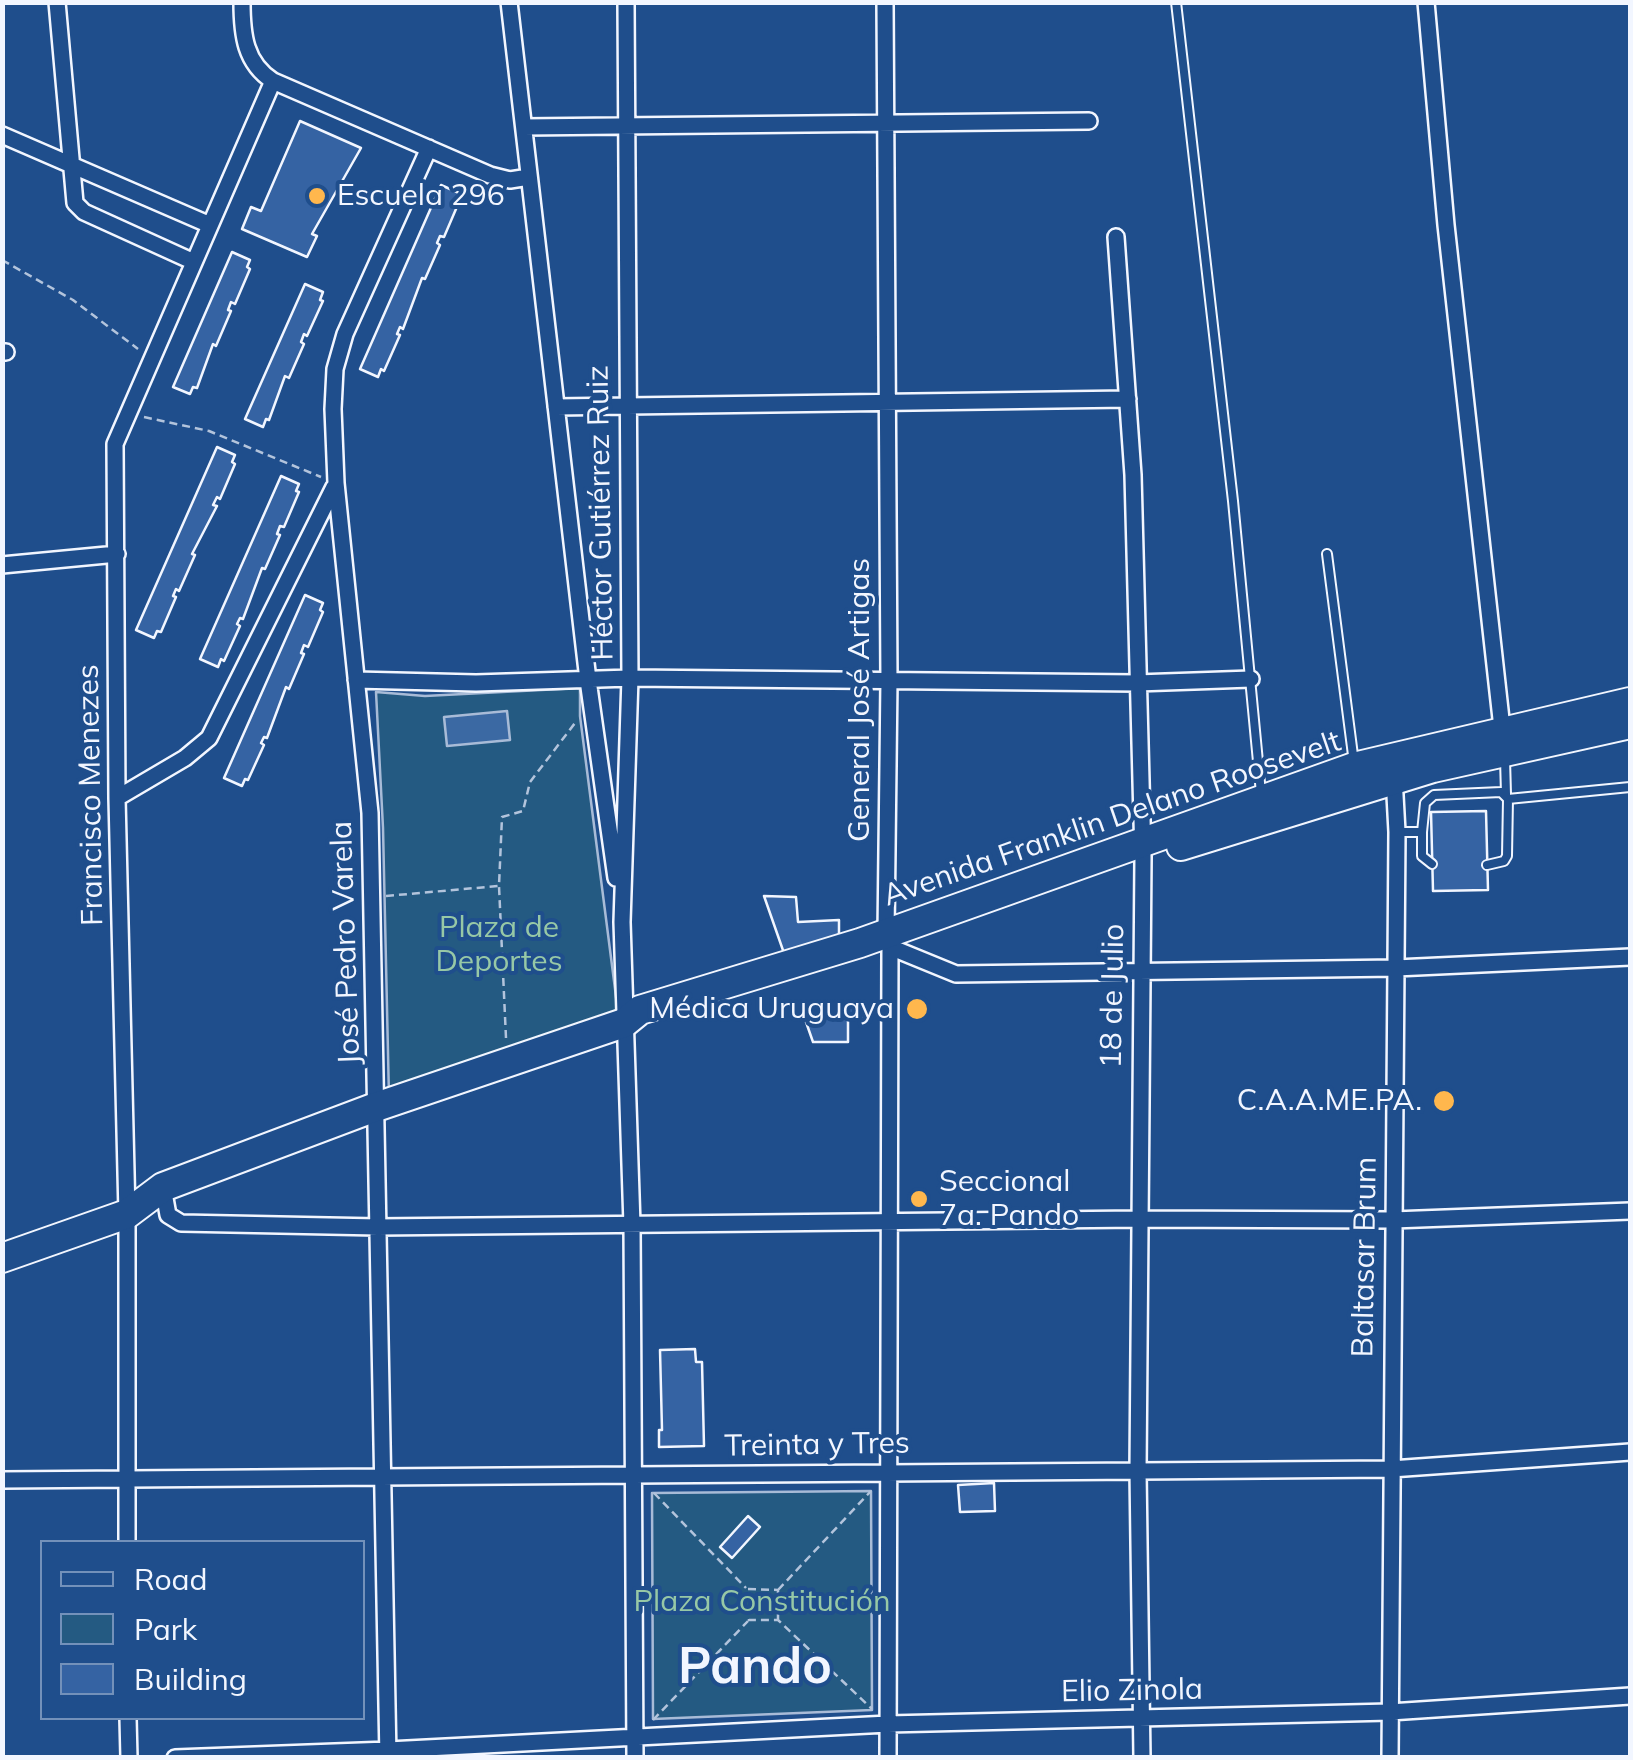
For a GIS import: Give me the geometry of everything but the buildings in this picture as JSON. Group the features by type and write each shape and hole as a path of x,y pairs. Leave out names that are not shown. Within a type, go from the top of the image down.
{"highway":[{"name":"Avenida Franklin Delano Roosevelt","path":"2,1258 127,1214 163,1187 373,1108 624,1023 640,1010 888,940 1142,849 1392,769 1630,702"},
{"name":"Avenida Franklin Delano Roosevelt","path":"1142,849 1262,798 1354,767 1392,769 1434,781 1504,740 1630,724"}],"street":[{"path":"57,2 72,191 78,209 194,262"},
{"path":"242,2 248,54 258,72 490,175 510,180 530,177"},
{"path":"508,2 588,680 622,922"},
{"name":"Héctor Gutiérrez Ruiz","path":"626,2 630,678 622,922 632,1224 635,1758"},
{"name":"General José Artigas","path":"885,2 888,1758"},
{"path":"1426,2 1446,225 1504,740"},
{"name":"Francisco Menezes","path":"127,1540 127,1214 117,798 115,444 274,81"},
{"path":"524,127 1089,121"},
{"path":"2,135 210,225"},
{"name":"José Pedro Varela","path":"388,1754 370,813 336,483 334,369 345,334 428,148"},
{"name":"18 de Julio","path":"1116,236 1133,475 1142,849 1138,1471 1142,1758"},
{"path":"556,407 1128,399"},
{"path":"117,798 185,758 209,738 336,483"},
{"path":"2,565 117,554"},
{"path":"356,680 476,683 630,678 1137,683 1250,678"},
{"name":"Baltasar Brum","path":"1390,1758 1397,832 1392,769"},
{"path":"888,940 956,974 1396,968 1630,957"},
{"path":"163,1187 168,1215 181,1223 378,1227 1393,1220 1630,1210"},
{"name":"Treinta y Tres","path":"2,1480 1391,1469 1630,1452"},
{"name":"Elio Zinola","path":"175,1758 388,1754 888,1724 1390,1712 1630,1696"},
{"path":"128,1720 128,1758"}],"lane":[{"path":"1176,2 1262,798"},
{"path":"1327,554 1354,767"},
{"path":"1487,865 1504,861 1508,856 1504,740"},
{"path":"1432,864 1422,856 1422,832 1425,803 1434,781 1502,792 1507,797 1630,787"},
{"path":"1397,832 1422,832"}],"path":[{"path":"2,260 74,300 151,359"},
{"path":"127,413 209,432 336,483"},
{"path":"505,1063 508,1061 499,886 502,817 523,811 530,782 580,716 592,708"},
{"path":"372,897 499,886"},
{"path":"778,1620 778,1590 889,1472"},
{"path":"635,1474 747,1588 749,1620"},
{"path":"747,1588 778,1590"},
{"path":"635,1738 749,1620 778,1620 888,1724"}],"green space":[{"name":"Plaza de Deportes","path":"580,688 580,716 619,1020 389,1098 376,692 425,696"},
{"name":"Plaza Constitución","path":"871,1491 872,1710 653,1719 652,1493"}],"shaded area":[{"path":"507,711 510,740 447,746 444,717"}],"place":[{"name":"Escuela 296","path":"317,196"},
{"name":"Médica Uruguaya","path":"917,1009"},
{"name":"C.A.A.ME.PA.","path":"1444,1101"},
{"name":"Seccional 7a. Pando","path":"919,1199"}],"district":[{"name":"Pando","path":"755,1668"}]}
